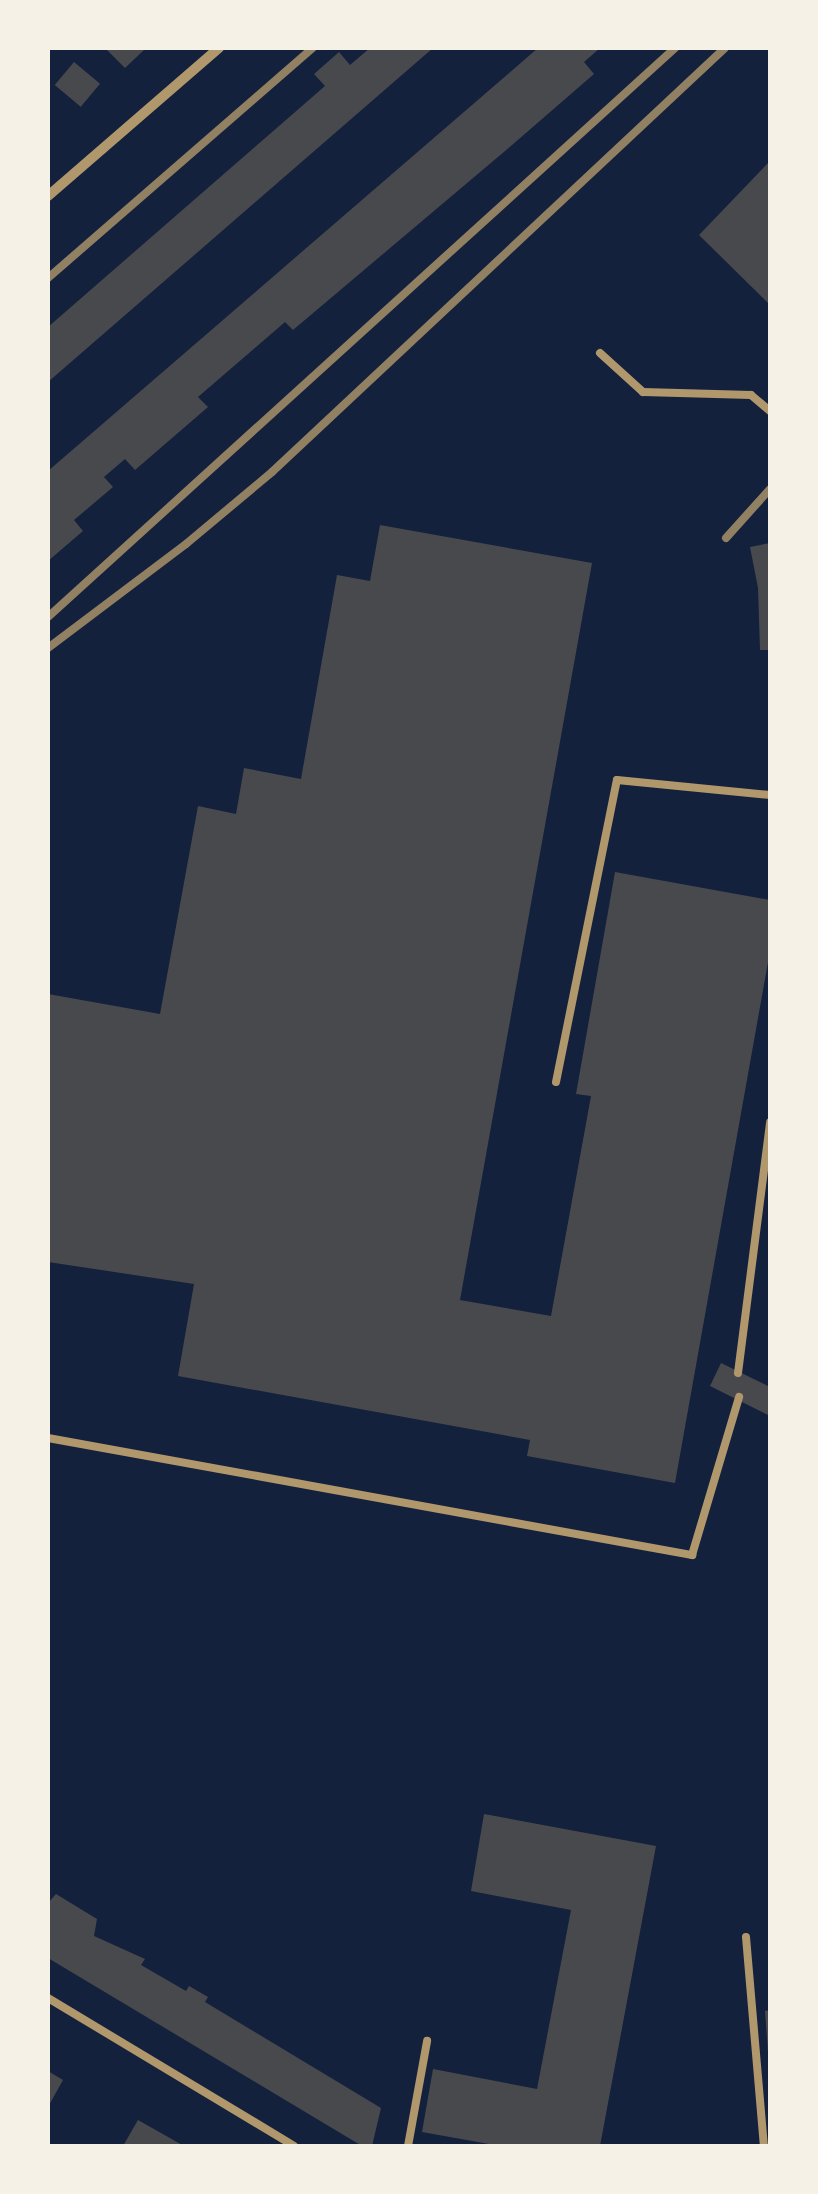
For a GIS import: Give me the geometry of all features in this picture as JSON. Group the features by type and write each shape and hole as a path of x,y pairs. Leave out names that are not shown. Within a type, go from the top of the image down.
{"street":[{"path":"48,196 219,48"}],"lane":[{"path":"600,353 643,392 751,395 770,411"},
{"path":"556,1082 617,780 770,795"},
{"path":"738,1374 770,1122"},
{"path":"48,1438 692,1555 738,1397"},
{"path":"746,1936 764,2146"},
{"path":"48,1998 294,2146"},
{"path":"408,2146 427,2041"}],"building":[{"path":"105,48 146,48 125,68"},
{"path":"370,48 433,48 48,382 48,327 325,86 314,74 339,52 350,65"},
{"path":"538,48 600,48 584,62 594,74 505,151 293,330 285,322 198,397 208,407 135,470 125,459 104,477 113,487 74,520 83,531 48,561 48,471"},
{"path":"74,62 100,84 81,107 55,85"},
{"path":"770,161 770,305 699,235"},
{"path":"380,525 592,563 460,1300 551,1316 591,1096 576,1094 615,872 770,900 770,951 675,1483 527,1456 530,1440 178,1376 194,1284 48,1262 48,994 160,1014 198,806 236,814 244,768 301,779 337,575 370,581"},
{"path":"770,543 770,650 760,650 758,588 750,547"},
{"path":"721,1363 770,1387 770,1416 710,1386"},
{"path":"484,1814 656,1846 600,2146 500,2146 422,2132 433,2069 537,2089 571,1910 471,1891"},
{"path":"56,1894 97,1919 94,1936 145,1959 141,1965 186,1991 189,1986 208,1997 205,2002 381,2108 372,2146 362,2146 48,1958 48,1903"},
{"path":"770,2010 770,2052 768,2052 765,2011"},
{"path":"48,2071 63,2080 48,2107"},
{"path":"138,2120 184,2146 123,2146"}],"railway":[{"path":"48,278 313,48"},
{"path":"48,617 675,48"},
{"path":"48,648 186,544 272,472 725,48"},
{"path":"726,538 770,489"}]}
